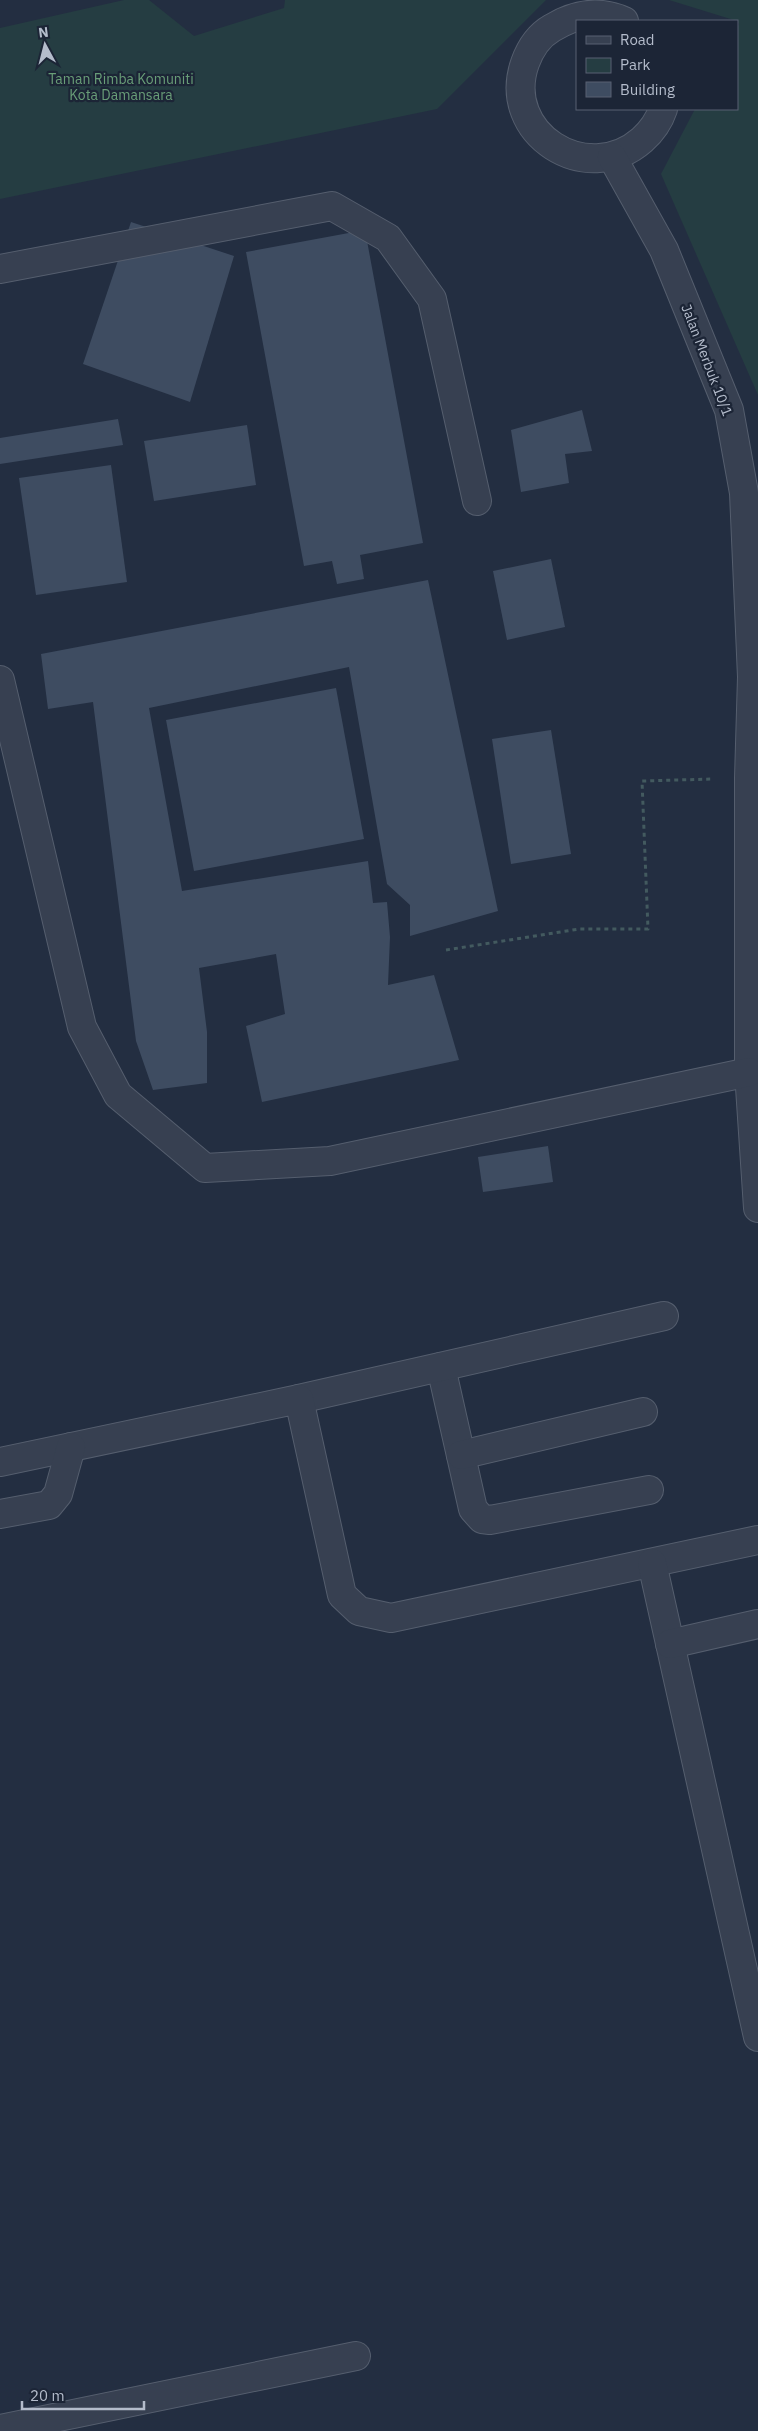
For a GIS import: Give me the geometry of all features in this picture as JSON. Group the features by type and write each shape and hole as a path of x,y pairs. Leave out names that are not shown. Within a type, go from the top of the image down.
{"street":[{"path":"622,20 614,17 590,14 566,19 545,32 529,50 521,73 521,98 528,120 543,140 564,153 587,159 612,157 633,148 651,132 662,110"},
{"name":"Jalan Merbuk 10/1","path":"612,157 664,250 729,410 744,493 752,677 749,778 749,1072 758,1208"},
{"path":"0,269 332,206 388,238 432,299 477,500"},
{"path":"0,680 82,1027 118,1096 205,1168 330,1161 749,1072"},
{"path":"0,1462 299,1399 664,1316"},
{"path":"441,1367 473,1509 482,1519 490,1520 649,1490"},
{"path":"299,1399 342,1595 359,1610 391,1618 758,1540"},
{"path":"461,1455 642,1412"},
{"path":"0,1514 49,1505 58,1494 71,1447"},
{"path":"652,1563 758,2037"},
{"path":"670,1644 758,1624"},
{"path":"0,2429 356,2356"}],"path":[{"path":"446,950 579,928 648,929 642,781 749,778"}],"green space":[{"name":"Taman Rimba Komuniti Kota Damansara","path":"124,0 149,0 194,36 284,8 285,0 546,0 437,109 0,199 0,28"},
{"path":"669,0 758,0 758,395 661,174 694,110 738,110 739,24 738,20"}],"building":[{"path":"131,222 234,256 190,402 83,364"},
{"path":"365,230 423,543 360,555 364,579 337,584 332,561 304,566 246,252"},
{"path":"582,410 592,451 565,454 569,483 521,492 511,430"},
{"path":"118,419 123,445 0,464 0,438"},
{"path":"247,425 256,485 154,501 144,441"},
{"path":"111,465 127,582 36,595 19,478"},
{"path":"551,559 565,627 507,640 493,571"},
{"path":"428,580 498,911 410,936 410,905 387,884 349,667 149,708 182,891 368,861 373,903 387,902 390,937 388,985 434,975 459,1060 262,1102 246,1026 285,1014 276,954 199,968 207,1032 207,1083 153,1090 136,1041 93,702 48,709 41,654"},
{"path":"336,688 364,839 194,871 166,720"},
{"path":"551,730 571,854 511,864 492,739"},
{"path":"548,1146 553,1182 483,1192 478,1157"}]}
